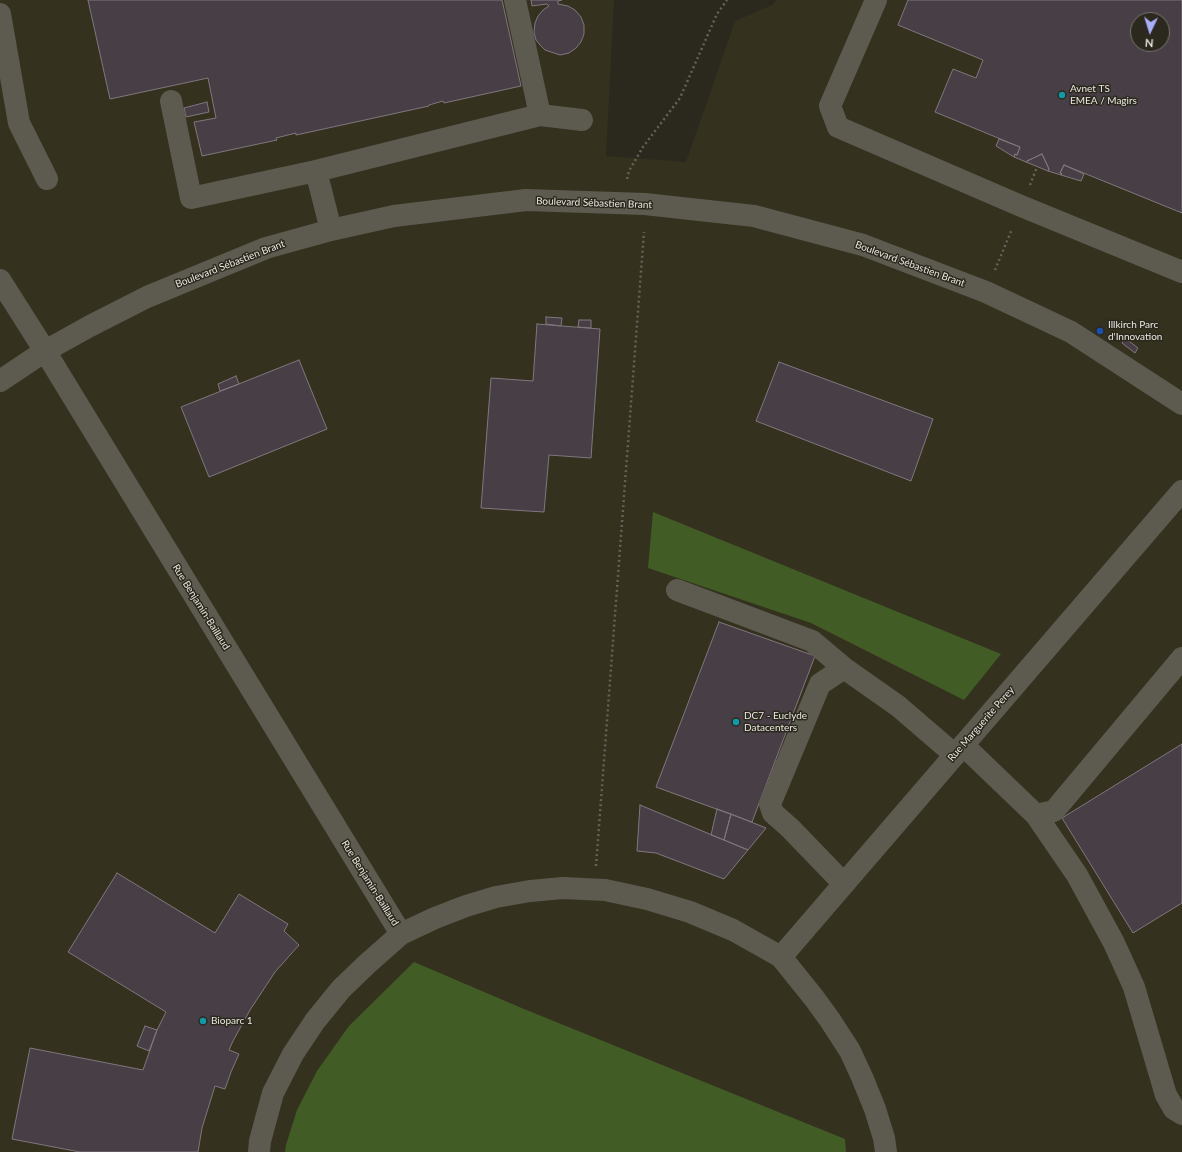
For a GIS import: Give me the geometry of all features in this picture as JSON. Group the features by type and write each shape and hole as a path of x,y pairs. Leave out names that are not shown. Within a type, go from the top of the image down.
{"street":[{"path":"515,0 540,115"},
{"path":"876,0 830,106 838,127 1021,206 1182,272"},
{"path":"0,14 19,123 47,179"},
{"path":"171,100 191,198 316,171 540,115 582,120"},
{"path":"316,171 331,230"},
{"name":"Boulevard Sébastien Brant","path":"0,381 45,351 147,297 266,248 331,230 394,216 526,200 645,204 754,216 863,245 986,292 1070,332 1182,404"},
{"name":"Rue Benjamin-Baillaud","path":"0,280 402,934"},
{"name":"Rue Marguerite Perey","path":"781,957 959,750 1178,504"},
{"path":"677,590 812,641 844,668 959,750 1036,815 1077,875 1114,943 1134,987 1166,1095 1174,1109 1182,1114"},
{"path":"1036,815 1054,811 1182,658"},
{"path":"844,668 820,684 770,804 773,813 790,828 844,884"},
{"path":"259,1152 260,1141 273,1093 298,1048 315,1021 341,989 367,964 402,934 466,906 496,897 530,891 563,888 605,890 647,898 690,912 733,930 781,957 814,998 850,1051 875,1109 884,1138 886,1152"}],"path":[{"path":"620,203 629,171 643,148 680,98 717,14 727,0"},
{"path":"595,890 644,232"}],"shaded area":[{"path":"0,0 614,0 606,156 686,162 735,21 772,5 777,0 1182,0 1182,1152 0,1152"}],"green space":[{"path":"653,512 1001,654 964,700 811,623 648,568"},
{"path":"414,962 524,1009 845,1139 846,1152 285,1152 297,1110 317,1071 349,1026"}],"building":[{"path":"88,0 502,0 521,86 444,103 443,101 429,106 296,135 296,133 276,138 277,140 202,156 194,122 216,118 208,78 110,99"},
{"path":"531,0 562,0 558,1 558,4 568,6 575,10 581,17 584,25 584,34 581,42 576,48 569,53 560,55 545,50 540,45 536,40 534,32 535,23 538,16 549,6 547,4 532,6"},
{"name":"Avnet TS EMEA / Magirs","path":"908,0 1182,0 1182,213 1064,165 1060,173 1062,174 1061,175 1048,171 1049,169 1042,154 1026,162 1014,157 1015,154 1017,155 1020,147 935,112 953,69 976,78 983,60 898,25"},
{"path":"207,102 209,112 186,117 184,108"},
{"path":"999,139 1020,147 1017,155 1015,154 1014,157 996,146"},
{"path":"1042,154 1049,169 1048,171 1026,162"},
{"path":"1064,165 1084,174 1081,181 1061,175 1062,174 1060,173"},
{"path":"546,317 562,318 561,326 546,324"},
{"path":"579,320 591,320 591,328 578,327"},
{"path":"537,324 600,329 591,458 549,455 544,512 481,508 491,378 533,381"},
{"path":"1125,338 1138,348 1135,353 1122,343"},
{"path":"299,360 327,429 209,477 181,407"},
{"path":"779,362 933,419 911,481 756,421"},
{"path":"236,376 239,384 220,391 218,384"},
{"name":"DC7 - Euclyde Datacenters","path":"719,622 815,656 752,822 656,787"},
{"path":"1182,744 1182,903 1133,933 1062,818"},
{"path":"640,805 748,850 724,879 656,853 637,851"},
{"path":"717,809 731,814 724,840 711,835"},
{"path":"731,814 766,828 748,850 724,840"},
{"name":"Bioparc 1","path":"117,873 215,933 239,894 288,924 284,931 299,945 275,972 250,1010 233,1041 229,1050 239,1054 225,1089 215,1086 202,1128 198,1152 80,1152 12,1139 30,1048 143,1070 157,1030 166,1012 68,952"},
{"path":"145,1026 157,1030 149,1051 137,1046"}],"place":[{"name":"Avnet TS EMEA / Magirs","path":"1062,95"},
{"name":"Illkirch Parc d'Innovation","path":"1100,331"},
{"name":"DC7 - Euclyde Datacenters","path":"736,722"},
{"name":"Bioparc 1","path":"203,1021"}]}
